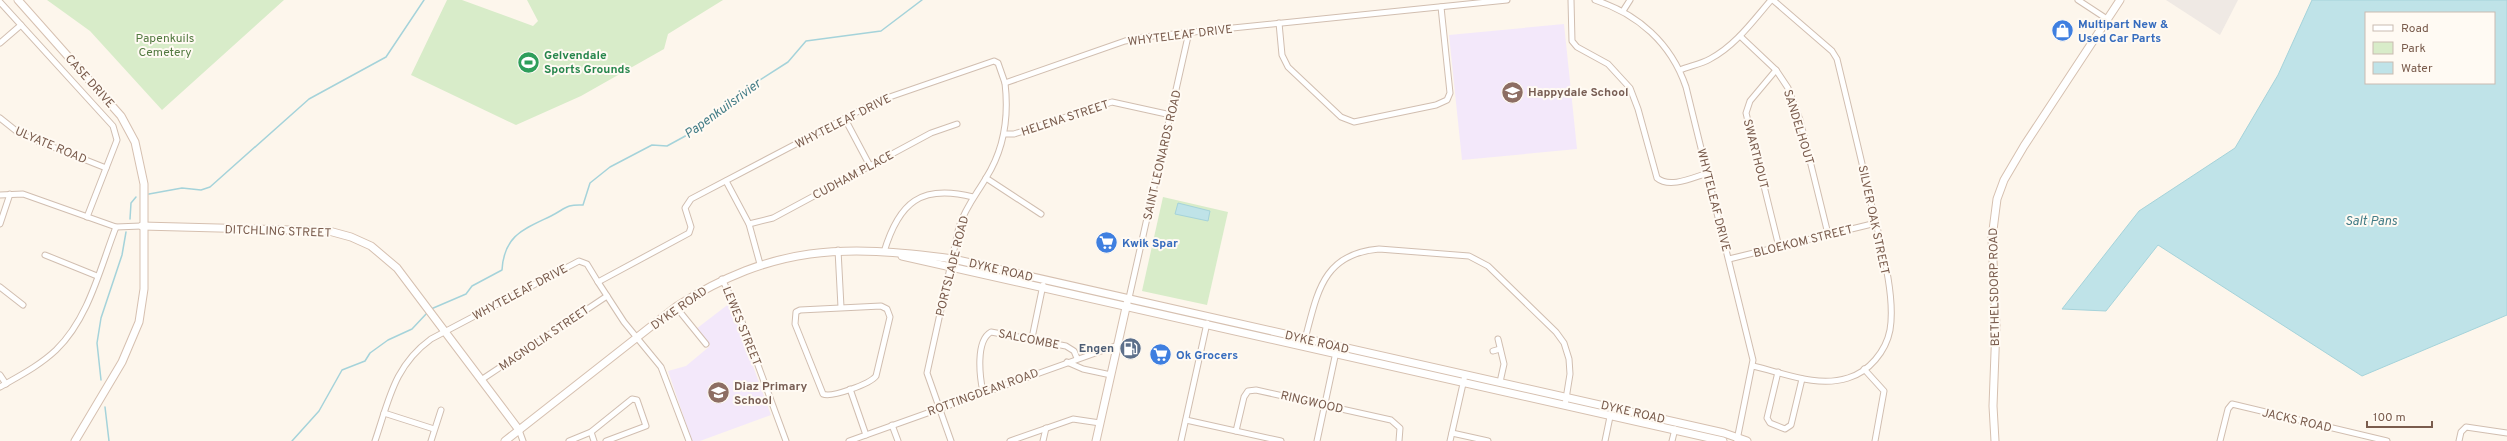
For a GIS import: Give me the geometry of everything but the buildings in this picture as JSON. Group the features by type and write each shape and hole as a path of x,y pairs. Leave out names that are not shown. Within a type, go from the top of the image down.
{"street":[{"name":"CASE DRIVE","path":"18,0 121,116 135,142 145,190 143,226 144,289 136,331 122,362 75,441"},
{"name":"WHYTELEAF DRIVE","path":"375,441 396,379 408,359 418,349 444,332 579,261 587,264 598,282 689,233 691,227 685,210 687,203 844,118 885,98 994,61 998,63 1004,83 1125,41 1189,32 1441,8 1507,0"},
{"path":"1571,0 1572,41 1577,47 1608,64 1630,88 1638,109 1657,178 1663,182 1671,183 1708,173"},
{"name":"WHYTELEAF DRIVE","path":"1595,0 1624,11 1657,37 1680,70 1708,173 1751,348 1753,366 1737,439"},
{"path":"1624,11 1630,0"},
{"path":"1680,70 1711,58 1740,36 1772,0"},
{"name":"SILVER OAK STREET","path":"1753,366 1802,378 1831,382 1850,378 1864,369 1883,349 1891,324 1884,259 1836,57 1772,0"},
{"path":"2078,0 2107,19"},
{"name":"BETHELSDORP ROAD","path":"1995,441 1994,406 1996,326 1992,238 1996,203 2010,169 2120,0"},
{"path":"0,2 113,126 117,140 87,217"},
{"path":"1279,23 1282,55 1288,67 1341,118 1354,122 1436,105 1447,100 1450,93 1441,8"},
{"path":"0,43 21,25"},
{"name":"SAINT LEONARDS ROAD","path":"1096,441 1189,32"},
{"name":"SANDELHOUT","path":"1740,36 1776,70 1788,88 1800,120 1828,234"},
{"name":"SWARTHOUT","path":"1776,70 1750,101 1746,113 1779,247"},
{"name":"PORTSLADE ROAD","path":"950,441 927,373 962,218 986,178 1000,150 1005,134 1007,109 1004,83"},
{"name":"HELENA STREET","path":"1005,134 1014,134 1112,102 1171,115"},
{"name":"ULYATE ROAD","path":"0,118 20,134 106,168"},
{"path":"844,118 870,166"},
{"name":"CUDHAM PLACE","path":"749,224 772,218 931,133 957,124"},
{"path":"986,178 1041,214"},
{"path":"726,182 749,224 760,264"},
{"path":"884,252 895,221 904,210 917,200 927,195 947,192 974,197"},
{"path":"0,224 10,194"},
{"name":"DITCHLING STREET","path":"0,195 23,194 116,227 143,226 329,231 351,237 371,246 389,260 519,430"},
{"name":"BLOEKOM STREET","path":"1729,259 1876,223"},
{"path":"0,387 46,359 66,339 85,308 116,227"},
{"path":"1304,343 1322,282 1332,269 1352,254 1380,249 1469,256 1488,266 1560,337 1570,364 1565,405"},
{"path":"838,250 841,307"},
{"name":"DYKE ROAD","path":"505,441 676,307 722,279 760,264 806,253 838,250 884,252 953,259 1127,306 1208,321 1337,350 1465,374 1566,397 1675,429 1723,441"},
{"name":"DYKE ROAD","path":"884,252 951,268 1128,298 1208,321"},
{"path":"45,255 97,276"},
{"name":"LEWES STREET","path":"722,279 738,310 786,441"},
{"path":"598,282 661,367 689,441"},
{"path":"1032,338 1043,284"},
{"path":"0,286 24,305"},
{"name":"MAGNOLIA STREET","path":"481,380 607,296"},
{"path":"882,306 887,309 890,315 876,376 869,382 850,389 829,396 821,392 794,319 796,312 800,310 841,307 882,306"},
{"path":"676,307 706,344"},
{"path":"1181,441 1208,321"},
{"name":"SALCOMBE","path":"983,392 979,367 986,335 993,331 1070,347 1077,358"},
{"path":"1498,339 1504,364 1500,382"},
{"name":"ROTTINGDEAN ROAD","path":"849,441 1077,358 1118,345"},
{"path":"1493,351 1500,348"},
{"path":"1317,441 1337,350"},
{"name":"DYKE ROAD","path":"1337,350 1463,382 1565,405 1611,411 1747,441"},
{"path":"1067,362 1084,369 1111,375"},
{"path":"1864,369 1884,391 1875,441"},
{"path":"1778,372 1767,418 1770,423 1785,429 1791,425 1802,378"},
{"path":"0,374 6,384"},
{"path":"1450,441 1465,374"},
{"path":"850,389 866,435"},
{"name":"RINGWOOD","path":"1236,431 1244,397 1252,390 1394,421 1401,430 1399,441"},
{"path":"569,441 591,432 631,400 636,399 646,426 609,440"},
{"name":"JACKS ROAD","path":"2220,441 2228,409 2231,404 2363,438 2387,441"},
{"path":"431,441 441,410"},
{"path":"1605,441 1611,411"},
{"path":"384,413 434,429"},
{"path":"1010,441 1076,418 1100,423"},
{"path":"1186,420 1281,441"},
{"path":"892,425 898,441"},
{"path":"2459,441 2461,432 2466,427 2492,429 2507,433"},
{"path":"1043,441 1046,428"},
{"path":"1672,441 1675,429"},
{"path":"519,430 523,441"},
{"path":"591,432 594,441"},
{"path":"1452,433 1488,441"}],"shaded area":[{"path":"2166,0 2238,0 2220,35"},
{"name":"Happydale School","path":"1564,24 1577,149 1462,160 1449,35"},
{"name":"Diaz Primary School","path":"730,303 771,415 700,441 692,441 668,371 686,366 710,346 696,329"}],"green space":[{"name":"Papenkuils Cemetery","path":"47,0 284,0 162,110 90,31"},
{"name":"Gelvendale Sports Grounds","path":"447,0 462,0 533,26 538,21 527,0 723,0 668,34 664,49 581,96 516,125 411,75"},
{"path":"1163,197 1228,212 1207,305 1142,291"}],"water":[{"name":"Salt Pans","path":"2312,0 2507,0 2507,315 2362,376 2158,245 2106,311 2062,309 2139,211 2235,148 2278,75"},
{"path":"1178,203 1210,211 1208,221 1175,214"}],"waterway":[{"path":"149,194 182,188 201,190 210,187 309,99 386,57 424,0"},
{"name":"Papenkuilsrivier","path":"431,309 466,294 472,286 502,270 507,249 511,241 517,235 532,225 566,208 573,205 583,205 590,183 610,167 652,145 667,146 700,128 735,96 788,62 806,41 881,31 922,0"},
{"path":"130,219 131,203 136,197"},
{"path":"101,380 97,343 101,318 122,255 126,232"},
{"name":"Papenkuilsrivier","path":"292,441 319,411 342,370 365,361 370,353 388,340 412,329 427,313"},
{"path":"105,407 109,441"}],"place":[{"name":"Multipart New & Used Car Parts","path":"2063,31"},
{"name":"Gelvendale Sports Grounds","path":"529,62"},
{"name":"Happydale School","path":"1513,92"},
{"name":"Kwik Spar","path":"1106,243"},
{"name":"Engen","path":"1130,348"},
{"name":"Ok Grocers","path":"1160,355"},
{"name":"Diaz Primary School","path":"719,393"}]}
